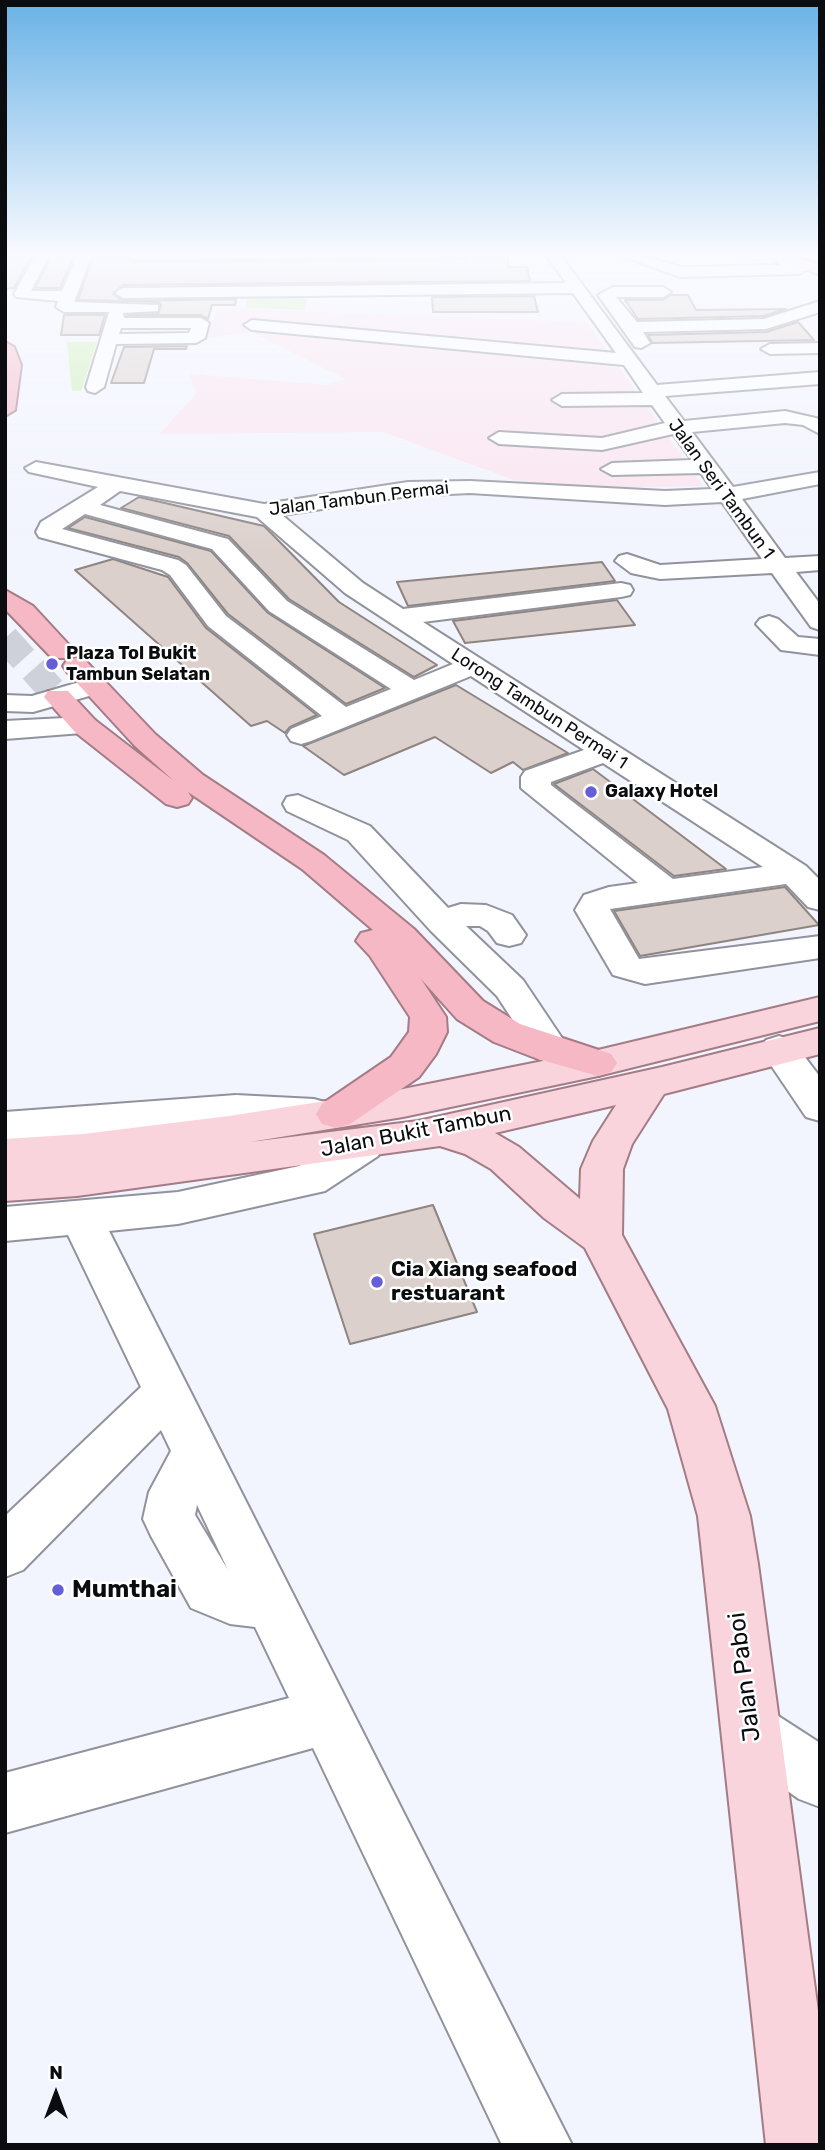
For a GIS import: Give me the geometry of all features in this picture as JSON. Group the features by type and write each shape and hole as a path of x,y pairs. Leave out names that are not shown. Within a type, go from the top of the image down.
{"highway":[{"path":"5,410 12,365 7,352"},
{"path":"5,597 24,611 77,668 191,781 313,862 402,937 470,1010 507,1033 551,1050 598,1063"},
{"path":"58,697 85,726 126,761 382,948 412,992 428,1017 424,1045 405,1067 336,1114"}],"main road":[{"name":"Jalan Bukit Tambun","path":"5,1185 77,1181 229,1146 336,1114 598,1063 647,1048 820,1009"},
{"name":"Jalan Bukit Tambun","path":"5,1154 83,1149 364,1145 441,1131 820,1041"},
{"name":"Jalan Paboi","path":"600,1236 602,1169 613,1141 651,1083"},
{"name":"Jalan Paboi","path":"441,1131 479,1143 505,1158 559,1206 600,1236 691,1406 724,1517 800,2145"}],"street":[{"path":"94,387 105,352"},
{"path":"546,352 629,360"},
{"name":"Jalan Seri Tambun 1","path":"623,352 677,428 717,445 728,495 820,622"},
{"path":"562,400 654,395 820,378"},
{"path":"548,416 621,419 644,425 650,430"},
{"path":"612,469 717,445 796,417 808,420 820,428"},
{"path":"499,438 602,444 640,436 650,430 677,428 717,445"},
{"name":"Jalan Tambun Permai","path":"36,468 215,504 264,511 408,489 445,487 601,497 728,495 819,479"},
{"path":"119,483 48,527 47,532 170,565 254,618 411,690"},
{"path":"83,507 220,544 254,618 342,718"},
{"name":"Lorong Tambun Permai 1","path":"264,511 334,594 398,617 793,873 820,900"},
{"path":"627,561 639,568 660,572 820,563"},
{"path":"398,617 621,590"},
{"path":"254,618 334,594"},
{"path":"769,624 790,644 820,648"},
{"path":"301,735 472,666"},
{"path":"5,703 33,705 58,697 77,668"},
{"path":"5,730 85,726"},
{"path":"604,752 536,777 536,788 667,890"},
{"path":"298,804 359,833 443,923 510,988 551,1050"},
{"path":"793,873 609,897 596,902 592,910 626,967 634,970 655,972 820,947"},
{"path":"443,923 461,915 486,916 500,923 509,934"},
{"path":"779,1049 820,1107"},
{"path":"5,1126 236,1110 336,1114"},
{"path":"5,1224 178,1209 310,1180 364,1145"},
{"path":"81,1217 538,2145"},
{"path":"5,1552 168,1392"},
{"path":"5,1803 327,1716"},
{"path":"752,1732 820,1778"}],"shaded area":[{"path":"292,352 608,352 703,486 583,488 514,480 383,432 159,434 196,394 190,374 328,385 345,379"}],"green space":[{"path":"68,352 94,352 81,391 72,391"}],"building":[{"path":"122,352 153,352 144,383 111,383"},
{"path":"139,497 264,526 339,602 437,665 414,677 289,599 229,536 121,508"},
{"path":"85,517 211,551 268,613 385,688 346,704 228,614 187,563 179,557 68,528"},
{"path":"113,559 168,577 206,628 317,715 290,727 285,733 267,721 251,726 75,570"},
{"path":"602,562 615,581 408,606 397,582"},
{"path":"617,600 635,625 465,643 453,621"},
{"path":"456,685 568,753 523,770 513,762 491,773 435,737 344,775 303,746"},
{"path":"593,769 726,869 674,876 554,784"},
{"path":"785,887 819,925 640,956 614,911"},
{"path":"433,1205 477,1312 350,1344 314,1234"}],"tunnel":[{"path":"5,638 58,697"}],"place":[{"name":"Plaza Tol Bukit Tambun Selatan","path":"52,664"},
{"name":"Galaxy Hotel","path":"591,792"},
{"name":"Cia Xiang seafood restuarant","path":"377,1282"},
{"name":"Mumthai","path":"58,1590"}]}
